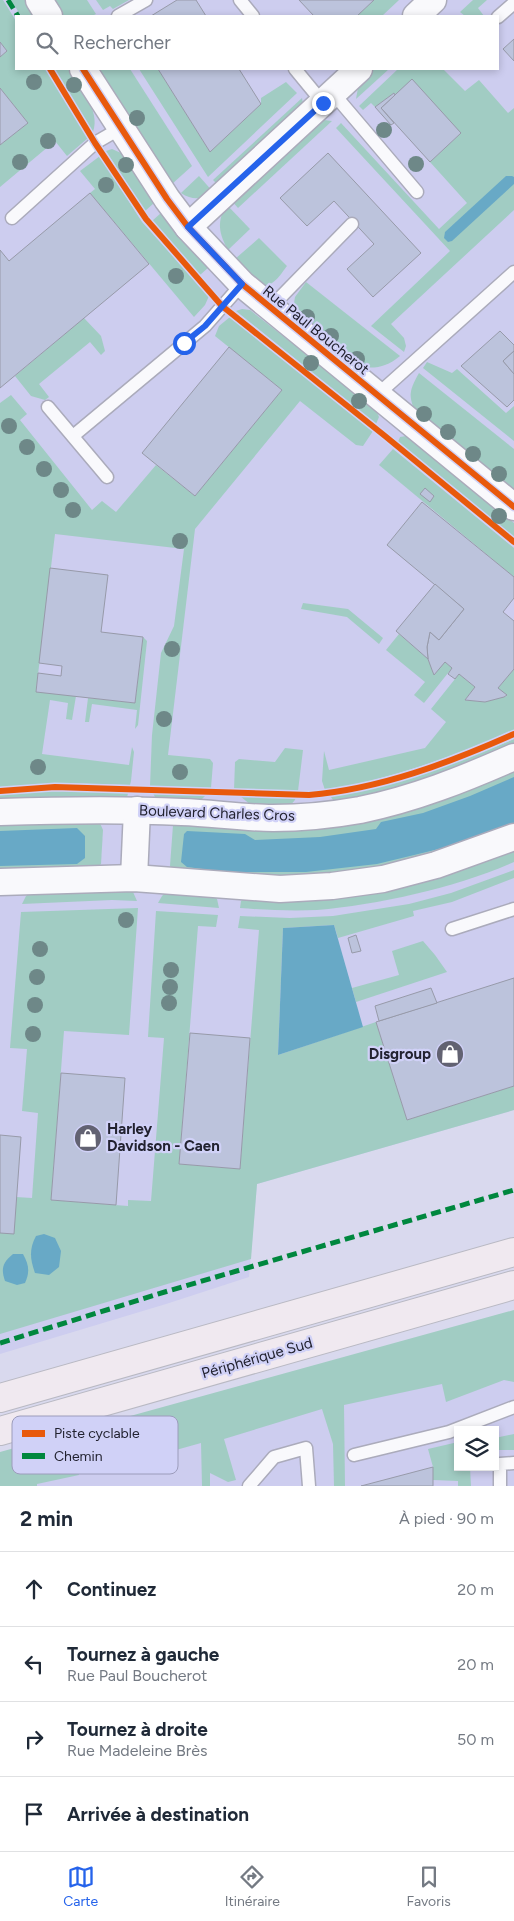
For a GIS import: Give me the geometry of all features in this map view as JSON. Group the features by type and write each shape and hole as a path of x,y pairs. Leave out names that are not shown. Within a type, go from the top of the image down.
{"highway":[{"path":"0,1398 502,1256 514,1242"},
{"name":"Périphérique Sud","path":"53,1416 514,1285"}],"street":[{"path":"39,0 48,15"},
{"name":"Rue Paul Boucherot","path":"84,70 166,199 188,227 242,284 514,507"},
{"path":"188,227 358,70"},
{"name":"Boulevard Charles Cros","path":"0,812 81,809 137,810 271,818 307,816 360,810 430,791 514,757"},
{"path":"134,878 137,810"},
{"path":"0,882 134,878 280,889 332,886 383,878 427,867 514,837"}],"lane":[{"path":"120,15 146,0"},
{"path":"240,0 252,15"},
{"path":"499,17 514,3"},
{"path":"296,70 328,98 417,192"},
{"path":"12,218 95,143 121,128"},
{"path":"270,308 352,224"},
{"path":"377,395 514,272"},
{"path":"73,436 205,326 242,284"},
{"path":"48,407 107,477"},
{"path":"452,929 514,909"},
{"path":"354,1455 449,1432 514,1407"},
{"path":"249,1486 274,1457 306,1448 308,1486"},
{"path":"500,1486 500,1464 514,1463"}],"shaded area":[{"path":"0,0 514,0 514,1110 257,1184 249,1277 0,1354"},
{"path":"506,176 514,177 514,184 452,241 448,242 444,238 445,232"},
{"path":"514,777 514,823 443,848 377,864 306,872 227,872 187,867 181,862 184,834 187,831 245,834 255,840 320,837 376,829 381,822 423,813"},
{"path":"77,828 85,836 85,858 77,864 0,866 0,831"},
{"path":"334,925 363,1027 278,1055 283,928"},
{"path":"44,1234 55,1238 61,1251 59,1267 49,1275 35,1273 31,1259 32,1245 36,1236"},
{"path":"13,1254 23,1254 27,1262 28,1275 25,1283 17,1285 5,1281 3,1266"},
{"path":"514,1324 514,1486 0,1486 0,1465 12,1462 12,1474 178,1474 178,1416"}],"green space":[{"path":"0,0 3,0 15,19 15,70 47,70 88,138 67,156 55,141 0,187 0,145 28,123 0,88 0,57 7,51 0,42"},
{"path":"11,0 25,0 34,15 20,15"},
{"path":"54,0 87,0 96,14 94,15 63,15"},
{"path":"96,0 129,0 113,9 110,6 103,10"},
{"path":"374,0 399,0 383,15 358,15"},
{"path":"473,0 487,0 478,8 483,15 464,15 460,12"},
{"path":"55,70 69,70 88,99 94,115 95,124 93,132"},
{"path":"98,70 131,70 192,166 172,184"},
{"path":"140,70 159,70 210,152 261,104 261,98 286,82 297,93 208,177"},
{"path":"372,70 388,70 356,99 359,82"},
{"path":"397,70 444,70 465,91 479,80 508,113 514,108 514,210 391,324 404,338 406,346 404,352 371,326 450,251 336,128 341,123 439,229 467,203 430,162 461,133 394,93 375,107 371,103 363,110 359,106"},
{"path":"302,98 303,104 220,187 213,180"},
{"path":"324,120 332,121 238,208 231,200 315,123"},
{"path":"112,149 121,153 154,203 145,211 106,151"},
{"path":"100,156 142,222 209,296 205,305 194,317 90,193 95,189 80,171"},
{"path":"199,176 214,193 198,198 181,193"},
{"path":"227,205 250,229 228,250 220,228 221,217"},
{"path":"161,213 209,267 200,275 152,221"},
{"path":"259,238 287,266 276,280 266,285 261,285 235,259"},
{"path":"306,282 400,356 382,366 373,368 362,367 293,309 295,297"},
{"path":"242,309 250,310 375,408 379,417 376,424 236,311"},
{"path":"230,317 373,431 363,446 356,445 300,401 195,529 168,755 210,759 213,763 211,788 150,786 152,735 161,653 174,626 184,549 55,534 36,691 76,696 72,720 66,719 68,703 50,700 42,754 129,765 132,747 134,752 131,781 130,785 58,783 0,787 0,403 11,395 27,414 20,420 92,510 102,501 116,512 156,465 195,496 282,390 215,336 219,326"},
{"path":"84,318 101,336 105,351 101,355 90,342 39,384 49,397 45,400 31,396 15,376"},
{"path":"427,362 452,373 457,369 506,413 514,406 514,441 423,368"},
{"path":"419,373 514,449 514,493 416,414 411,393"},
{"path":"406,436 514,523 514,537 398,442 400,437"},
{"path":"393,449 514,548 514,577 379,465"},
{"path":"303,603 348,609 383,638 379,644 347,617 301,609"},
{"path":"399,634 428,659 434,674 445,662 452,668 424,703 414,695 425,682 386,650"},
{"path":"143,637 147,641 138,725 135,729 137,710 92,704 89,722 85,722 88,698 135,703"},
{"path":"514,669 514,730 415,768 353,786 325,790 322,781 324,751 329,770 425,748 446,722 431,709 459,674 475,687 465,700 485,702 507,696 498,688"},
{"path":"514,739 514,750 421,787 334,801 330,796 343,795 414,776"},
{"path":"285,748 303,750 298,791 234,790 235,762 239,759 275,762"},
{"path":"514,765 514,831 414,864 306,880 175,873 170,866 173,825 249,822"},
{"path":"59,790 128,793 127,798 0,804 0,794"},
{"path":"153,793 206,795 200,801 158,803"},
{"path":"240,796 296,798 289,806 284,808 257,810"},
{"path":"0,818 99,821 103,830 101,864 95,870 0,875"},
{"path":"514,846 514,862 468,879 417,894 341,908 317,910 240,908 241,901 248,894"},
{"path":"514,870 514,878 452,902 413,911 414,916 338,938 334,925 283,928 278,1055 376,1022 407,1120 514,1086 514,1110 257,1184 251,1259 0,1334 0,1233 16,1197 32,1198 38,1113 22,1111 27,1049 10,1048 21,912 138,908 129,1035 64,1031 51,1200 128,1206 128,1200 151,1201 164,1038 148,1037 156,911 218,915 216,927 198,926 179,1164 240,1169 259,930 238,928 240,916 290,918 333,916 409,904 451,893"},
{"path":"122,886 133,892 137,901 112,900 22,904 26,896 33,890"},
{"path":"167,891 212,894 217,899 219,908 158,903"},
{"path":"423,941 447,972 356,1002 352,988 399,975 392,951"},
{"path":"514,1310 514,1382 504,1380 446,1402 442,1384 344,1405 345,1486 334,1486 333,1444 322,1409 224,1439 236,1480 228,1482 210,1473 210,1486 202,1486 201,1443 178,1449 178,1416 130,1416"},
{"path":"514,1434 514,1450 499,1450 499,1437"},
{"path":"454,1443 454,1471 470,1471 471,1486 458,1486 458,1481 433,1480 433,1467 428,1449"},
{"path":"12,1449 12,1474 79,1475 37,1484 37,1486 0,1486 0,1452"}],"building":[{"path":"177,0 196,0 205,15 153,15"},
{"path":"299,0 374,0 358,15 313,15"},
{"path":"514,39 514,61 503,49"},
{"path":"0,42 7,51 0,57"},
{"path":"159,70 240,70 261,104 210,152"},
{"path":"412,79 461,133 430,162 381,108"},
{"path":"0,88 28,123 0,145"},
{"path":"394,93 395,95 381,108 394,123 391,125 375,107"},
{"path":"328,153 421,253 373,297 347,269 374,244 334,201 307,226 280,198"},
{"path":"90,193 149,264 0,388 0,250 9,261"},
{"path":"500,331 514,345 514,351 503,361 514,374 514,400 507,407 461,366"},
{"path":"229,347 282,390 195,496 142,453"},
{"path":"514,351 514,374 503,361"},
{"path":"425,488 434,496 430,502 420,494"},
{"path":"422,502 514,577 514,598 503,612 514,621 514,669 498,688 507,695 504,697 485,702 465,700 475,687 459,674 455,679 448,674 452,668 445,662 434,675 428,659 427,647 430,632 439,640 464,609 387,545"},
{"path":"50,568 108,575 101,632 143,637 135,703 36,692 38,673 61,676 62,666 39,663"},
{"path":"435,584 464,609 439,640 430,632 427,647 428,659 396,631"},
{"path":"356,935 361,951 352,953 348,938"},
{"name":"Disgroup","path":"514,978 514,1086 407,1120 376,1022"},
{"path":"431,988 437,1003 379,1021 375,1006"},
{"path":"190,1033 250,1038 240,1169 179,1164"},
{"name":"Harley Davidson - Caen","path":"61,1073 125,1078 116,1205 51,1200"},
{"path":"0,1135 21,1137 14,1234 0,1233"},
{"path":"433,1467 433,1486 361,1486"}],"marked path":[{"path":"8,0 17,15"},
{"path":"0,1343 168,1291 514,1190"}],"cycle path":[{"path":"51,70 95,143 146,219 222,306 514,542"},
{"path":"84,70 167,199 188,227 242,284 514,507"},
{"path":"0,791 55,787 309,795 336,792 388,781 465,755 514,734"}],"place":[{"name":"Disgroup","path":"450,1054"},
{"name":"Harley Davidson - Caen","path":"88,1138"}],"route":[{"path":"184,343 205,326 242,284 188,227 323,103"}]}
